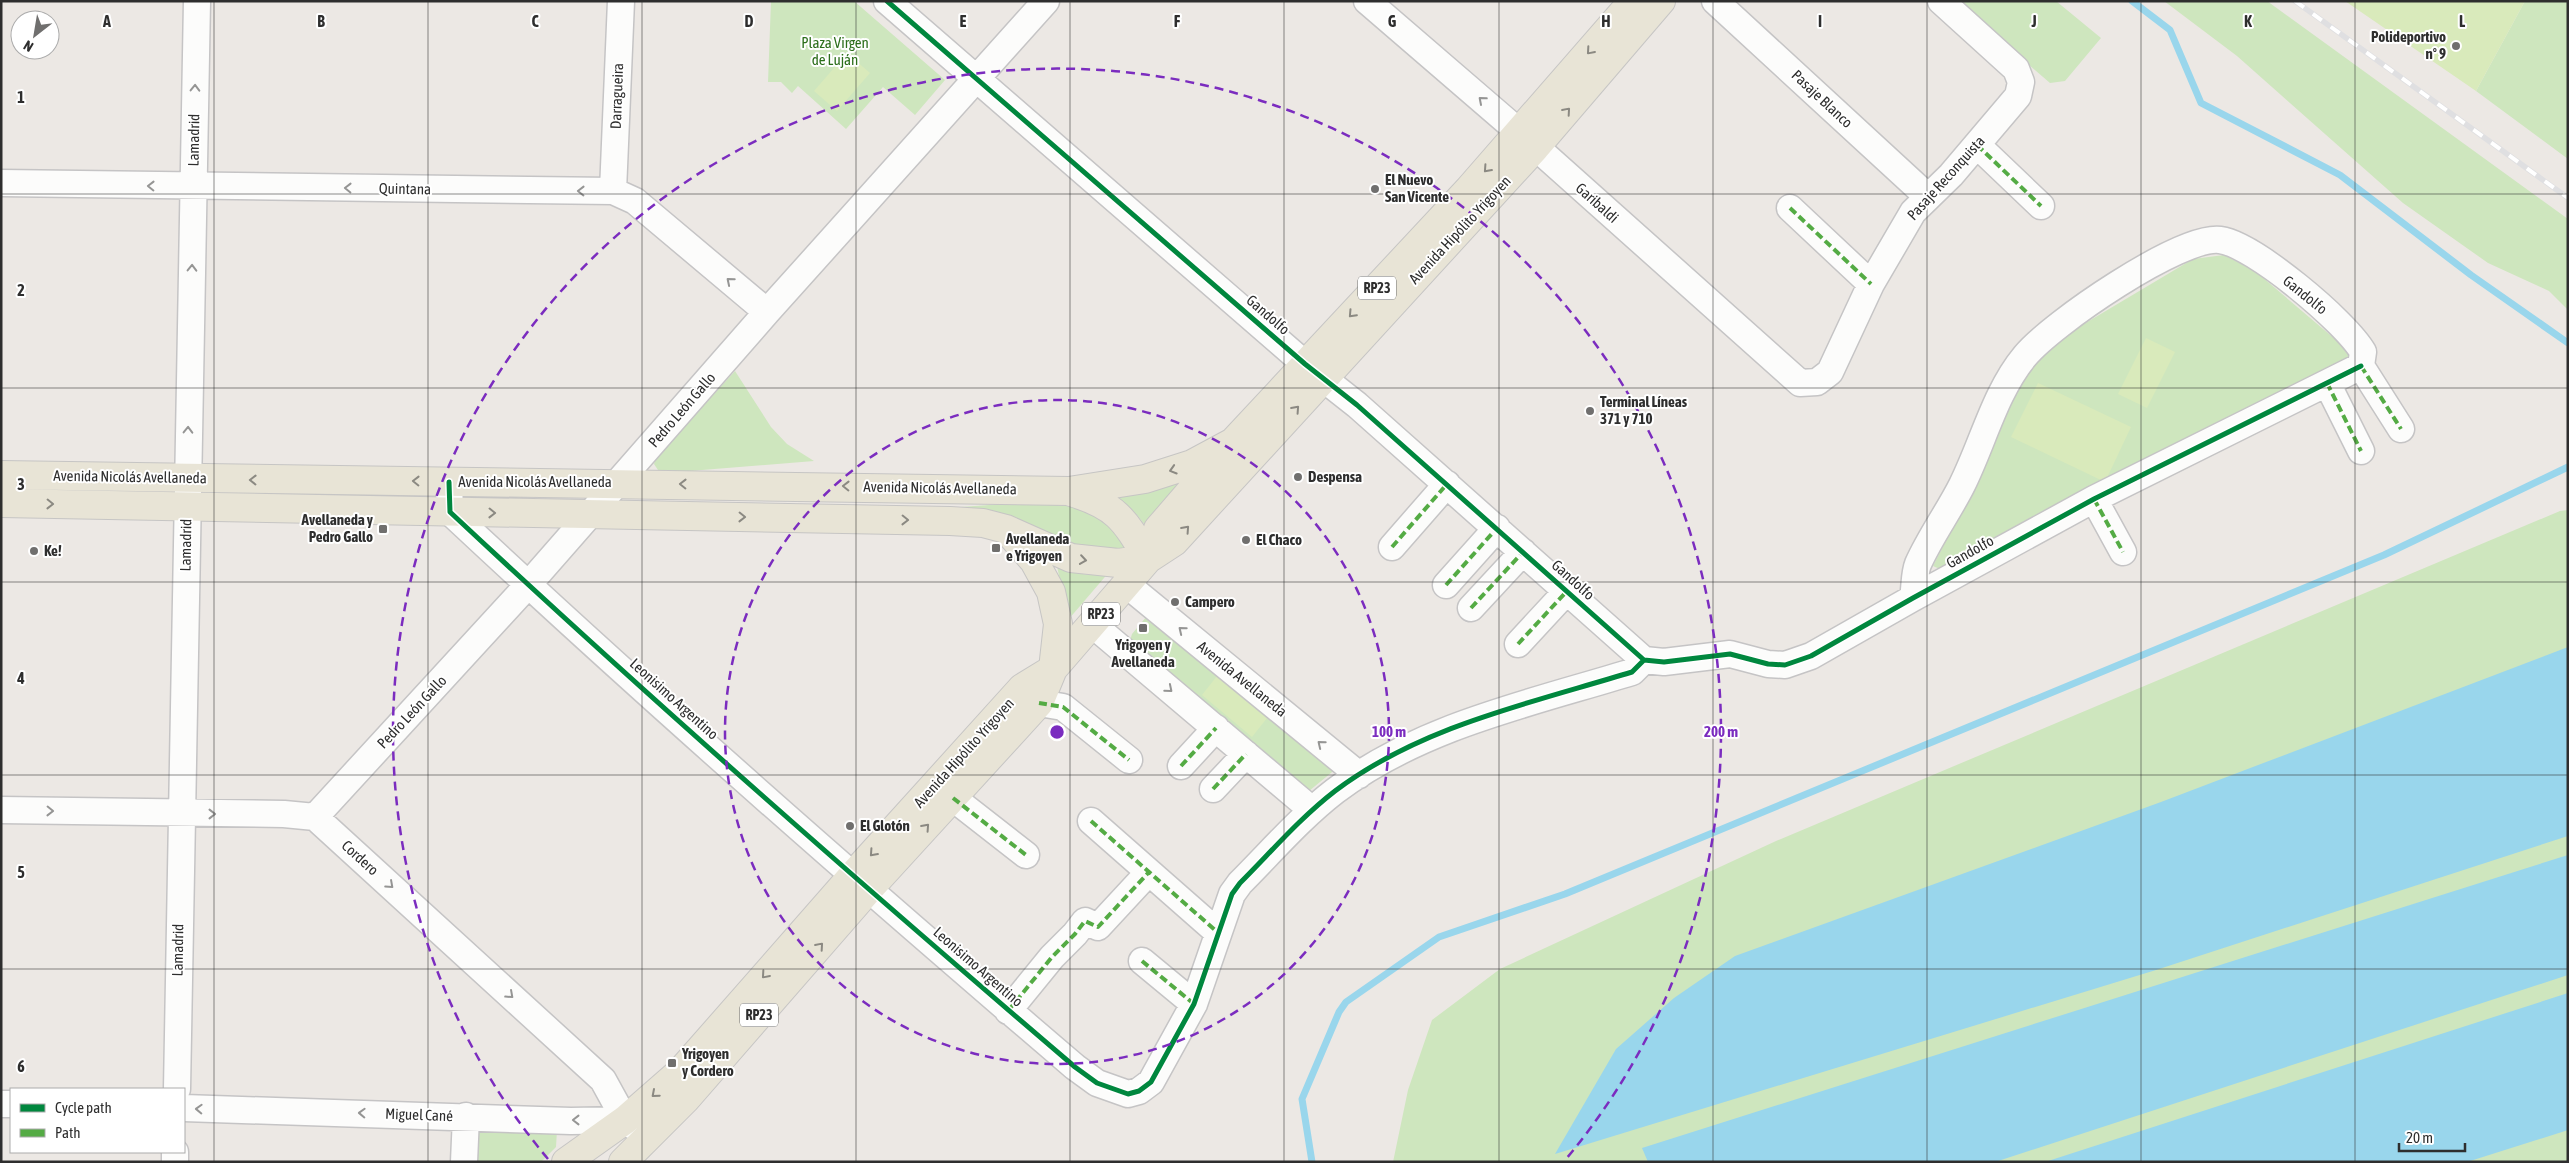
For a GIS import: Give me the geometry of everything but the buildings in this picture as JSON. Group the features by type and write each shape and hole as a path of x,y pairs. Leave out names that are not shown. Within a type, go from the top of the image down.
{"main road":[{"name":"Avenida Hipólito Yrigoyen","path":"1527,140 1633,1"},
{"name":"Avenida Hipólito Yrigoyen","path":"623,1162 648,1139 686,1098 861,882 1022,688 1053,669 1148,559 1174,542 1314,372 1527,140 1661,1"},
{"name":"Avenida Hipólito Yrigoyen","path":"1148,559 1158,529 1233,442 1314,372"},
{"name":"Avenida Nicolás Avellaneda","path":"1,475 1070,491 1145,479 1192,464 1233,442"},
{"name":"Avenida Nicolás Avellaneda","path":"1,503 950,521 983,523 1006,529 1071,558 1118,563 1148,559 1126,526 1108,506 1070,491"},
{"path":"1006,529 1034,561 1051,592 1058,624 1053,669"},
{"name":"Avenida Hipólito Yrigoyen","path":"566,1162 625,1120 681,1071 861,882 953,798 1039,702 1053,669"}],"street":[{"name":"Lamadrid","path":"177,1088 180,813 197,1"},
{"name":"Darragueira","path":"613,191 621,1"},
{"name":"Gandolfo","path":"887,1 1314,372 1357,405 1644,660 1664,662 1730,654 1768,664 1785,665 1811,656 2094,499 2361,366 2363,352 2356,340 2318,304 2250,252 2233,243 2218,240 2204,241 2187,246 2107,290 2043,336 2024,356 2008,381 1962,484 1918,566 1913,598"},
{"name":"Pedro León Gallo","path":"315,817 528,586 767,312 1046,1"},
{"name":"Garibaldi","path":"1368,1 1800,383 1817,382 1830,372"},
{"name":"Pasaje Blanco","path":"1715,1 1928,197"},
{"name":"Pasaje Reconquista","path":"1830,372 1871,284 1913,212 1977,144 2018,96 2021,82 2016,69 1941,1"},
{"path":"1977,144 2041,206"},
{"name":"Quintana","path":"1,183 613,191 635,201 767,312"},
{"path":"1790,208 1871,284"},
{"path":"2361,366 2401,429"},
{"path":"2327,383 2361,451"},
{"path":"449,482 450,512"},
{"path":"1392,547 1446,484"},
{"path":"2094,499 2123,552"},
{"name":"Leonisimo Argentino","path":"450,512 528,586 861,882 1074,1068 1097,1083 1128,1094 1139,1091 1151,1082 1194,1004 1232,894 1240,883 1312,810 1359,775 1428,738 1468,722 1632,672 1644,660"},
{"path":"1446,585 1496,528"},
{"path":"1471,608 1523,552"},
{"name":"Avenida Avellaneda","path":"1126,584 1359,775"},
{"path":"1518,644 1567,592"},
{"path":"1092,624 1312,810"},
{"path":"1039,702 1063,707 1129,760"},
{"path":"1181,766 1216,728"},
{"path":"1213,788 1246,754"},
{"path":"953,798 1026,855"},
{"path":"1,810 284,814 315,817"},
{"name":"Cordero","path":"315,817 603,1080 625,1120"},
{"path":"1091,821 1215,930"},
{"path":"1008,1011 1052,957 1085,921 1098,927 1149,872"},
{"path":"1142,961 1194,1004"},
{"name":"Miguel Cané","path":"185,1108 571,1121 625,1120"},
{"path":"464,1162 466,1116"},
{"path":"625,1120 648,1139"}],"green space":[{"name":"Plaza Virgen de Luján","path":"771,1 854,1 945,80 915,115 883,87 846,129 798,86 792,93 781,82 768,82"},
{"path":"1955,1 2056,1 2101,38 2065,81 2050,83"},
{"path":"2164,1 2267,1 2568,219 2568,310 2549,291 2488,263 2403,203 2237,56"},
{"name":"Polideportivo n° 9","path":"2345,1 2525,1 2476,91"},
{"path":"2525,1 2568,1 2568,159 2476,91"},
{"path":"847,53 870,73 837,111 814,91"},
{"path":"2224,255 2255,271 2349,351 2350,360 1942,570 1933,566 1980,473 2017,383 2057,340 2193,259"},
{"path":"2146,338 2175,352 2147,408 2118,394"},
{"path":"735,371 771,427 787,444 814,461 665,473 658,470 654,464 656,457"},
{"path":"2038,383 2131,427 2105,482 2011,437"},
{"path":"1198,474 1149,530 1137,515 1110,496"},
{"path":"1017,503 1056,505 1084,509 1097,514 1108,520 1117,529 1128,550 1069,548 1018,520 998,512 961,507"},
{"path":"2568,510 2568,1162 1393,1162 1408,1090 1432,1020 1500,969 1776,841 2560,511"},
{"path":"1056,561 1070,570 1082,574 1110,571 1068,620"},
{"path":"1147,616 1337,768 1309,791 1129,644 1132,634"},
{"path":"1217,676 1267,718 1252,737 1202,695"},
{"path":"466,1116 557,1130 556,1147 541,1162 464,1162"}],"water":[{"path":"2568,647 2568,836 2156,970 1555,1154 1616,1049 1674,998 1735,956 2161,802"},
{"path":"2568,855 2568,975 1995,1162 1648,1162 1642,1148"},
{"path":"2568,993 2568,1130 2562,1132 2467,1162 2045,1162"}],"waterway":[{"path":"2132,1 2170,30 2201,103 2340,175 2471,275 2568,343"},
{"path":"1312,1162 1302,1099 1339,1012 1346,1002 1439,937 1565,894 2384,555 2568,467"}],"railway":[{"path":"2295,1 2568,198"}],"marked path":[{"path":"1977,145 2041,206"},
{"path":"1790,208 1871,284"},
{"path":"2361,366 2401,429"},
{"path":"2327,383 2361,451"},
{"path":"1392,547 1447,484"},
{"path":"2094,499 2123,552"},
{"path":"1446,585 1497,528"},
{"path":"1471,608 1523,552"},
{"path":"1518,644 1567,591"},
{"path":"1039,703 1063,707 1129,760"},
{"path":"1181,766 1216,728"},
{"path":"1213,789 1246,754"},
{"path":"953,798 1026,855"},
{"path":"1091,821 1215,930"},
{"path":"1008,1011 1052,957 1085,921 1098,927 1149,872"},
{"path":"1142,961 1194,1004"}],"cycle path":[{"path":"887,1 1305,364 1357,405 1644,660 1664,662 1730,654 1768,664 1785,665 1811,656 2094,499 2361,366"},
{"path":"449,482 450,512 681,723 916,931 1075,1067 1097,1083 1128,1094 1139,1091 1151,1082 1194,1004 1232,894 1240,883 1322,801 1368,768 1403,749 1440,733 1516,706 1632,672 1644,660"}],"place":[{"name":"Polideportivo n° 9","path":"2456,46"},
{"name":"El Nuevo San Vicente","path":"1375,189"},
{"name":"Terminal Líneas 371 y 710","path":"1590,411"},
{"name":"Despensa","path":"1298,477"},
{"name":"Avellaneda y Pedro Gallo","path":"383,529"},
{"name":"El Chaco","path":"1246,540"},
{"name":"Avellaneda e Yrigoyen","path":"996,548"},
{"name":"Ke!","path":"34,551"},
{"name":"Campero","path":"1175,602"},
{"name":"Yrigoyen y Avellaneda","path":"1143,628"},
{"name":"El Glotón","path":"850,826"},
{"name":"Yrigoyen y Cordero","path":"672,1063"}]}
